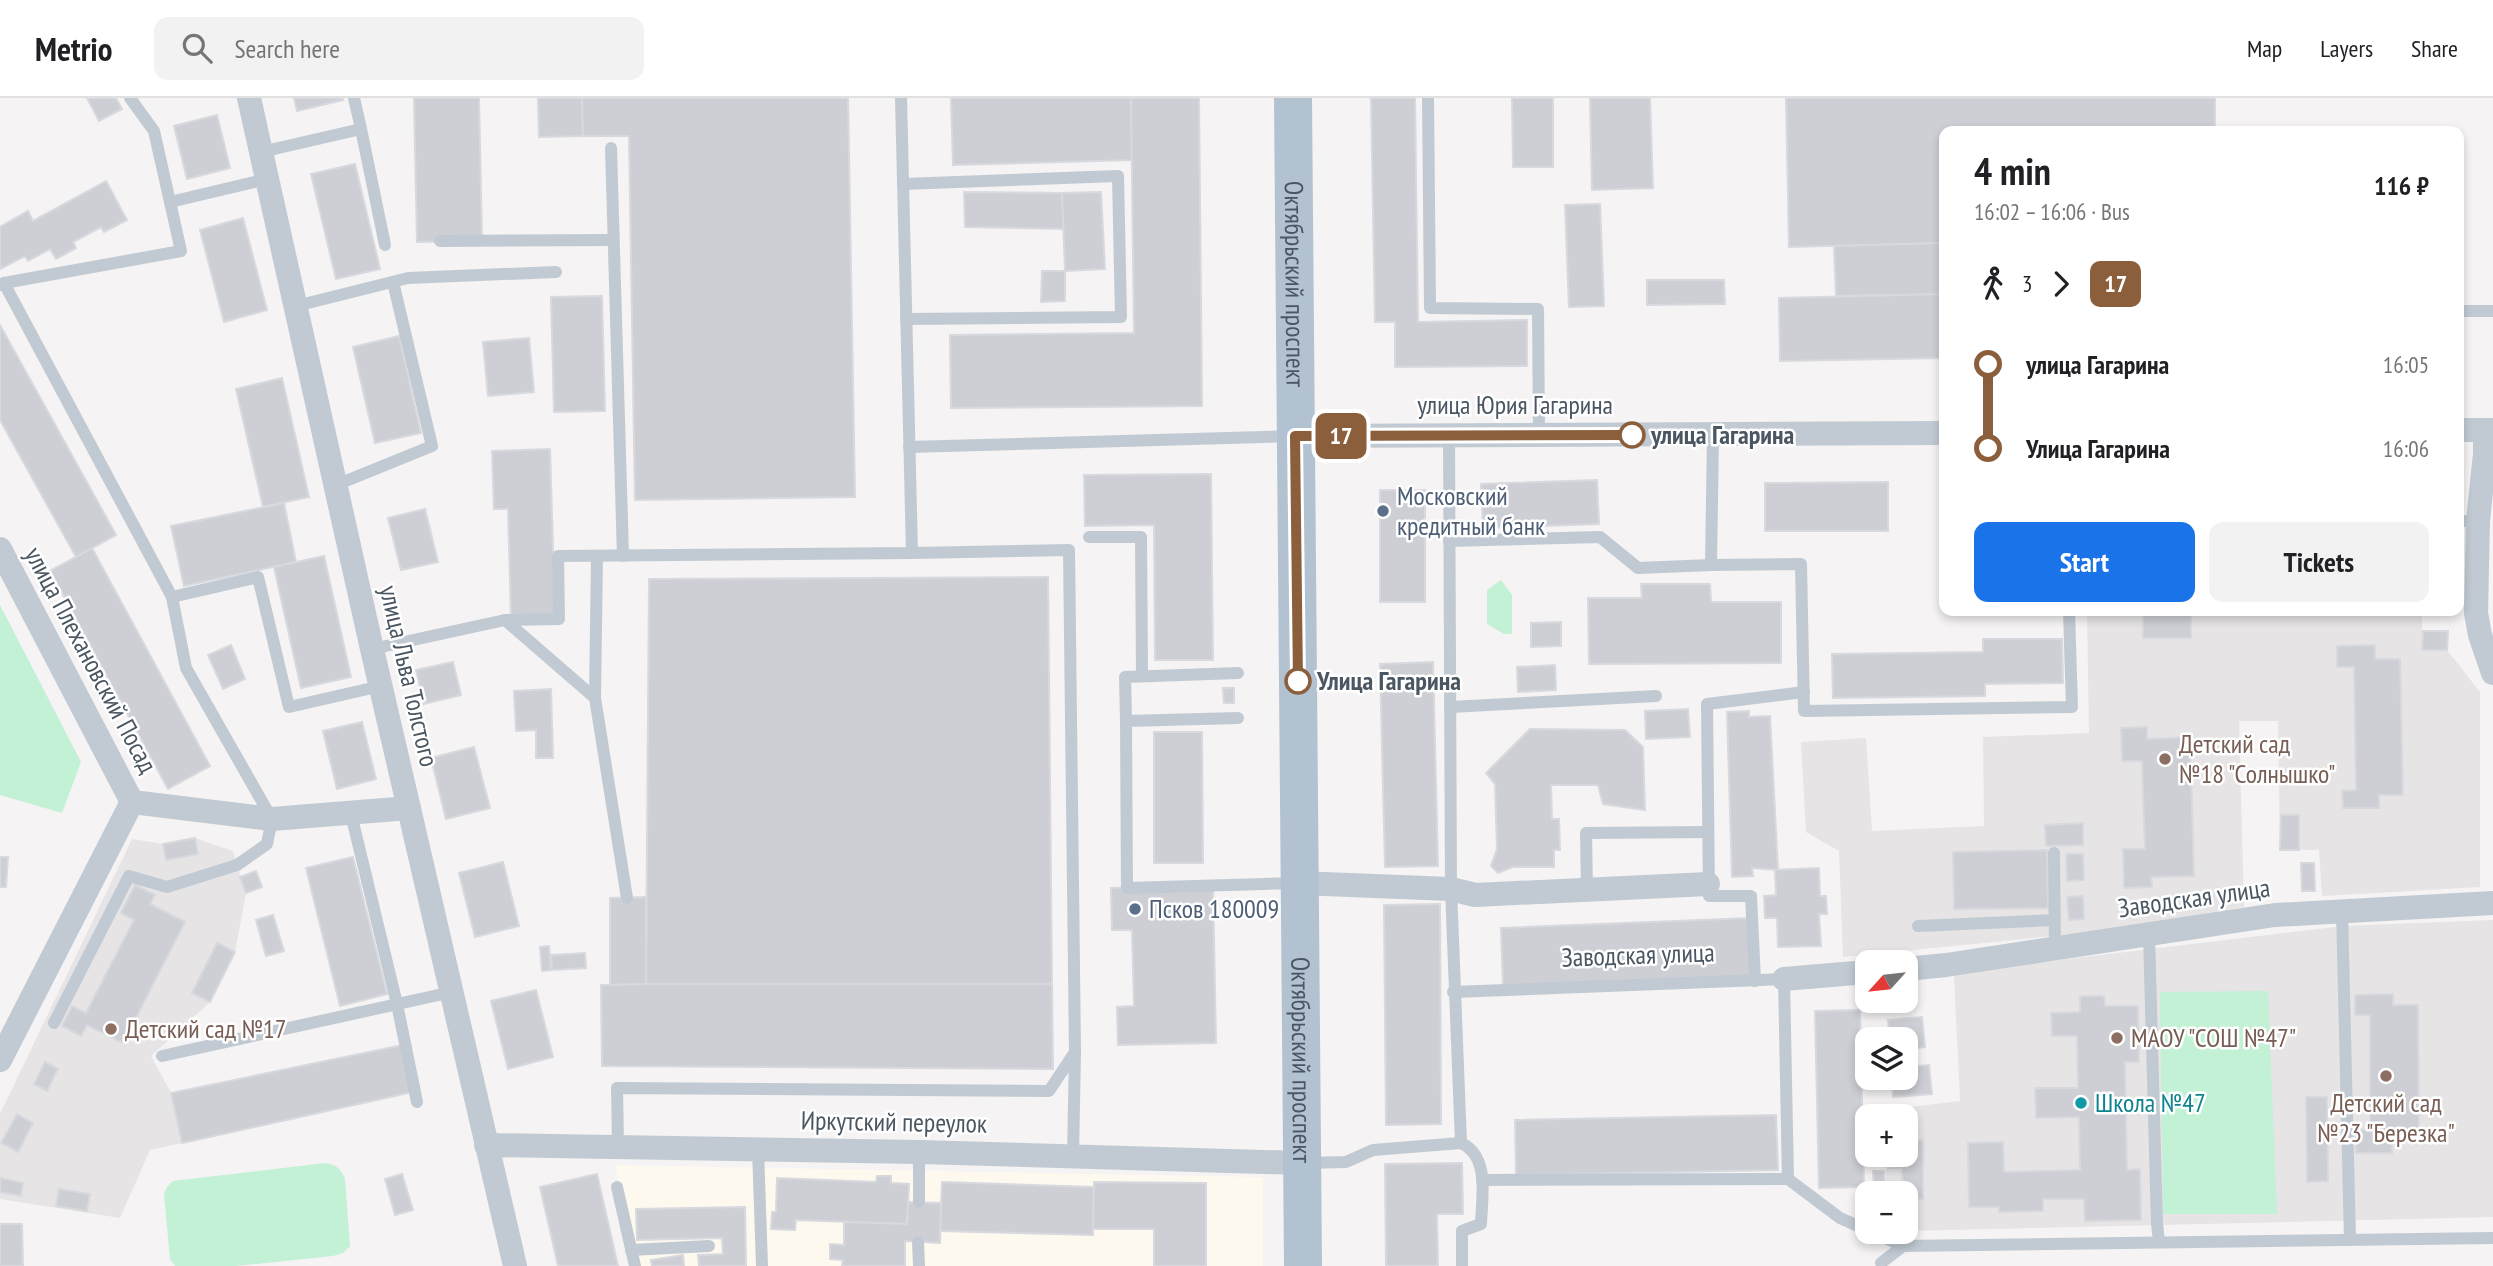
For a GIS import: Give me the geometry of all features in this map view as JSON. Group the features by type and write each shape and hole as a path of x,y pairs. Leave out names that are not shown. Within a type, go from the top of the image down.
{"main road":[{"name":"Октябрьский проспект","path":"1293,98 1303,1266"}],"street":[{"name":"улица Льва Толстого","path":"249,98 372,649 515,1266"},
{"path":"2464,430 2489,430 2468,521 2476,613 2487,635 2493,673"},
{"name":"улица Юрия Гагарина","path":"1295,436 1939,433"},
{"name":"улица Плехановский Посад","path":"0,549 132,802 0,1060"},
{"path":"132,802 271,819 409,808"},
{"path":"1298,883 1451,889 1475,895 1708,884"},
{"name":"Заводская улица","path":"1918,967 2275,915 2493,903"},
{"name":"Заводская улица","path":"1784,979 1855,973"},
{"name":"Иркутский переулок","path":"486,1145 618,1145 1301,1163"}],"lane":[{"path":"54,1023 129,876 167,887 237,865 267,844 271,819 186,668 172,597 2,284 181,251 154,131 130,98"},
{"path":"354,98 385,245"},
{"path":"901,98 912,553"},
{"path":"1428,98 1430,308 1538,309 1539,435"},
{"path":"261,152 361,129"},
{"path":"611,148 623,556"},
{"path":"903,184 1118,176 1121,317 906,318"},
{"path":"170,202 267,179"},
{"path":"440,242 613,240"},
{"path":"296,306 408,278 556,272"},
{"path":"336,485 432,446 393,282"},
{"path":"2464,311 2493,311"},
{"path":"1449,435 1451,889 1461,1143"},
{"path":"1711,565 1713,435"},
{"path":"909,447 1295,436"},
{"path":"1089,537 1141,537 1142,676"},
{"path":"1449,541 1600,537 1638,568 1801,564 1804,711 2072,706 2070,616"},
{"path":"372,649 505,620 559,619 558,556 1069,550 1075,1052 1073,1156"},
{"path":"597,556 595,698 627,898"},
{"path":"172,597 258,577 289,707 381,686"},
{"path":"505,620 595,698"},
{"path":"1238,673 1125,677 1127,888 1298,883"},
{"path":"1755,981 1751,896 1709,896 1707,704 1804,692"},
{"path":"1450,707 1656,696"},
{"path":"1126,721 1238,718"},
{"path":"351,814 397,1004 417,1102"},
{"path":"1587,890 1586,833 1707,832"},
{"path":"2054,853 2055,948"},
{"path":"2342,911 2350,1240"},
{"path":"1917,926 2054,920"},
{"path":"2149,935 2159,1241"},
{"path":"1784,979 1788,1179"},
{"name":"Заводская улица","path":"1453,992 1784,979"},
{"path":"162,1056 452,992"},
{"path":"618,1145 617,1088 1049,1091 1075,1052"},
{"path":"1301,1163 1346,1162 1373,1150 1461,1143 1477,1156 1482,1180 1481,1224 1462,1231 1462,1266"},
{"path":"758,1149 762,1266"},
{"path":"919,1152 919,1202"},
{"path":"1482,1180 1788,1179 1840,1218 1855,1224"},
{"path":"617,1187 635,1266"},
{"path":"1899,1244 2493,1238"},
{"path":"918,1242 919,1266"},
{"path":"631,1250 709,1246"},
{"path":"1881,1263 1903,1246"}],"shaded area":[{"path":"2087,616 2422,616 2422,649 2447,650 2480,692 2480,887 2322,896 2319,850 2280,850 2278,721 2239,721 2244,907 2093,932 1913,950 1855,950 1855,956 1843,957 1839,851 1806,832 1801,742 1866,738 1872,831 1984,826 1983,737 2089,733"},
{"name":"Детский сад №17","path":"195,838 233,851 246,893 235,952 210,1002 151,1056 171,1093 182,1143 150,1150 120,1218 0,1199 0,1114 132,839 163,844"},
{"path":"2493,920 2493,1217 1918,1231 1918,1181 1886,1181 1886,1167 1918,1167 1918,1106 1960,1101 1954,975 2343,926"},
{"path":"615,1165 1263,1177 1263,1266 638,1266"}],"green space":[{"path":"1501,580 1512,595 1512,634 1504,634 1487,624 1487,590"},
{"path":"0,605 81,762 62,813 0,795"},
{"path":"2268,991 2277,1214 2163,1214 2160,992"},
{"path":"325,1163 338,1168 345,1179 350,1246 343,1253 236,1266 175,1266 170,1259 164,1194 173,1181"}],"building":[{"path":"87,98 116,98 122,109 99,121"},
{"path":"294,98 342,98 343,100 297,111"},
{"path":"414,98 479,98 482,241 417,242"},
{"path":"538,98 582,98 583,136 539,137"},
{"path":"582,98 848,98 855,497 635,500 629,136 583,136"},
{"path":"951,98 1131,98 1132,160 953,165"},
{"path":"1131,98 1199,98 1202,406 951,408 950,335 1134,333"},
{"path":"1371,98 1415,98 1418,322 1527,320 1527,366 1395,367 1395,322 1375,322"},
{"path":"1512,98 1553,98 1553,167 1513,167"},
{"path":"1590,98 1650,98 1653,188 1592,190"},
{"path":"1786,98 2215,98 2215,126 1939,126 1939,243 1789,247"},
{"path":"217,115 230,168 187,179 174,126"},
{"path":"355,164 380,269 336,279 311,174"},
{"path":"106,181 127,220 104,232 101,227 73,242 76,248 56,259 50,249 28,261 25,256 0,269 0,227 28,211 33,221"},
{"path":"964,192 1062,193 1064,229 965,227"},
{"path":"1101,192 1105,269 1065,271 1062,193"},
{"path":"1600,204 1604,306 1569,307 1565,205"},
{"path":"243,218 267,310 224,322 200,230"},
{"path":"1939,243 1939,294 1836,296 1834,246"},
{"path":"1042,271 1065,271 1065,301 1041,302"},
{"path":"1647,280 1724,280 1725,304 1647,305"},
{"path":"1939,294 1939,358 1780,361 1779,298"},
{"path":"602,296 605,411 554,412 551,297"},
{"path":"0,325 116,535 76,557 0,420"},
{"path":"399,336 421,433 375,443 353,347"},
{"path":"529,338 534,392 488,396 483,342"},
{"path":"282,378 309,497 263,507 236,389"},
{"path":"550,449 555,616 511,618 508,509 494,509 492,451"},
{"path":"1211,474 1213,660 1155,660 1154,525 1085,526 1084,475"},
{"path":"1597,480 1599,524 1483,528 1481,484"},
{"path":"1888,482 1888,531 1765,531 1765,483"},
{"path":"1380,490 1425,490 1425,602 1380,602"},
{"path":"284,503 296,562 184,586 171,526"},
{"path":"425,509 438,562 401,570 388,518"},
{"path":"92,548 210,766 168,789 50,571"},
{"path":"324,556 351,677 301,688 274,567"},
{"path":"1048,577 1052,984 646,984 649,579"},
{"path":"1641,584 1710,584 1711,602 1781,602 1781,663 1589,664 1588,598 1642,598"},
{"path":"2143,616 2191,616 2191,638 2143,638"},
{"path":"1561,622 1561,646 1531,647 1531,623"},
{"path":"2423,631 2448,631 2447,650 2422,650"},
{"path":"1983,639 2062,639 2063,683 1985,684 1985,696 1833,698 1832,654 1983,652"},
{"path":"231,645 245,679 223,689 208,655"},
{"path":"2375,645 2375,659 2400,659 2403,795 2379,795 2379,808 2343,808 2342,791 2356,790 2354,667 2337,667 2337,646"},
{"path":"453,662 461,695 424,704 416,670"},
{"path":"1433,662 1438,866 1385,867 1380,664"},
{"path":"1555,665 1556,690 1518,692 1517,667"},
{"path":"1223,688 1234,688 1234,703 1224,703"},
{"path":"551,689 553,758 536,758 536,730 516,731 514,691"},
{"path":"1688,709 1690,737 1646,739 1645,711"},
{"path":"1749,711 1749,717 1770,716 1778,870 1752,868 1753,876 1732,877 1727,712"},
{"path":"362,722 376,779 337,789 323,731"},
{"path":"2147,727 2147,739 2190,737 2194,876 2151,877 2152,887 2124,888 2123,849 2145,849 2142,761 2122,761 2121,728"},
{"path":"1530,729 1625,730 1643,747 1645,810 1603,804 1598,785 1551,785 1552,819 1559,819 1560,850 1554,850 1554,867 1513,867 1498,873 1491,866 1497,849 1495,784 1486,773"},
{"path":"1154,732 1202,732 1203,863 1154,863"},
{"path":"474,747 490,808 446,819 431,758"},
{"path":"2281,815 2299,815 2299,850 2280,850"},
{"path":"2083,823 2083,845 2046,846 2045,825"},
{"path":"195,838 198,854 166,860 163,844"},
{"path":"2047,850 2048,908 1954,909 1953,852"},
{"path":"2066,854 2083,854 2084,880 2067,881"},
{"path":"0,857 8,857 6,887 0,887"},
{"path":"353,857 387,994 340,1006 306,868"},
{"path":"503,862 519,926 475,937 459,873"},
{"path":"2301,863 2314,863 2315,891 2302,891"},
{"path":"1819,868 1820,896 1826,896 1827,914 1819,914 1821,946 1778,947 1777,918 1765,918 1764,896 1776,895 1775,870"},
{"path":"256,871 262,887 246,893 240,877"},
{"path":"135,885 155,895 150,904 185,922 123,1043 87,1025 81,1036 62,1026 72,1006 86,1013 134,920 121,913"},
{"path":"1213,886 1216,1043 1118,1045 1117,1007 1134,1006 1132,930 1112,930 1111,888"},
{"path":"2083,896 2084,919 2069,920 2067,897"},
{"path":"646,897 646,984 610,985 610,898"},
{"path":"1440,904 1441,1124 1386,1125 1384,905"},
{"path":"273,915 284,951 266,956 256,920"},
{"path":"1750,918 1752,976 1503,986 1501,928"},
{"path":"217,943 235,952 210,1002 192,993"},
{"path":"549,946 551,970 542,971 540,947"},
{"path":"585,953 586,968 552,970 551,955"},
{"path":"1052,984 1053,1069 602,1066 601,985"},
{"path":"536,990 553,1057 508,1069 491,1001"},
{"path":"2393,994 2393,1005 2418,1005 2419,1141 2392,1142 2392,1153 2356,1153 2355,1130 2370,1130 2370,1015 2355,1015 2355,995"},
{"name":"Школа №47","path":"2080,996 2104,996 2105,1006 2138,1006 2139,1062 2125,1062 2127,1170 2140,1169 2141,1220 2085,1221 2084,1199 2043,1199 2043,1211 1999,1212 1999,1207 1969,1207 1968,1143 2003,1142 2004,1172 2080,1170 2079,1117 2036,1118 2035,1088 2078,1088 2077,1036 2052,1036 2051,1013 2080,1012"},
{"path":"1855,1010 1855,1013 1860,1013 1860,1027 1855,1027 1855,1090 1862,1090 1862,1104 1855,1104 1855,1167 1864,1167 1864,1181 1855,1181 1855,1187 1819,1188 1815,1011"},
{"path":"1922,1017 1925,1047 1918,1048 1918,1027 1889,1027 1888,1020"},
{"path":"403,1045 413,1092 182,1143 171,1093"},
{"path":"45,1062 58,1069 47,1091 34,1084"},
{"path":"1929,1065 1932,1094 1893,1097 1893,1090 1918,1090 1918,1066"},
{"path":"2306,1097 2327,1097 2328,1181 2307,1182"},
{"path":"17,1114 33,1123 18,1152 1,1143"},
{"path":"1776,1115 1778,1170 1516,1175 1515,1120"},
{"path":"1918,1140 1923,1140 1923,1199 1918,1199 1918,1181 1902,1181 1902,1168 1889,1168 1918,1167"},
{"path":"1462,1163 1463,1214 1437,1214 1438,1266 1386,1266 1385,1164"},
{"path":"1873,1171 1884,1171 1884,1181 1873,1181"},
{"path":"402,1174 413,1210 395,1215 385,1179"},
{"path":"597,1174 618,1266 558,1266 540,1187"},
{"path":"877,1176 891,1176 891,1183 909,1184 907,1224 796,1220 795,1230 771,1229 772,1212 776,1212 777,1178 876,1182"},
{"path":"0,1178 23,1183 21,1196 0,1192"},
{"path":"942,1182 1094,1187 1093,1235 940,1231"},
{"path":"1094,1182 1206,1183 1206,1266 1154,1266 1154,1229 1093,1229"},
{"path":"59,1189 90,1194 87,1211 56,1206"},
{"path":"908,1202 941,1203 940,1243 905,1241 905,1266 842,1266 843,1260 830,1259 830,1244 844,1245 844,1222 907,1224"},
{"path":"745,1207 746,1266 699,1266 698,1255 723,1254 722,1238 637,1240 636,1209"},
{"path":"0,1224 22,1224 23,1266 0,1266"},
{"path":"683,1255 684,1266 652,1266 651,1260"}],"bus line":[{"name":"17","path":"1298,681 1295,436 1632,435"}],"place":[{"name":"улица Гагарина","path":"1632,435"},
{"name":"Московский кредитный банк","path":"1383,511"},
{"name":"Улица Гагарина","path":"1298,681"},
{"name":"Детский сад №18 \"Солнышко\"","path":"2165,759"},
{"name":"Псков 180009","path":"1135,909"},
{"name":"Детский сад №17","path":"111,1029"},
{"name":"МАОУ \"СОШ №47\"","path":"2117,1038"},
{"name":"Детский сад №23 \"Березка\"","path":"2386,1076"},
{"name":"Школа №47","path":"2081,1103"}]}
